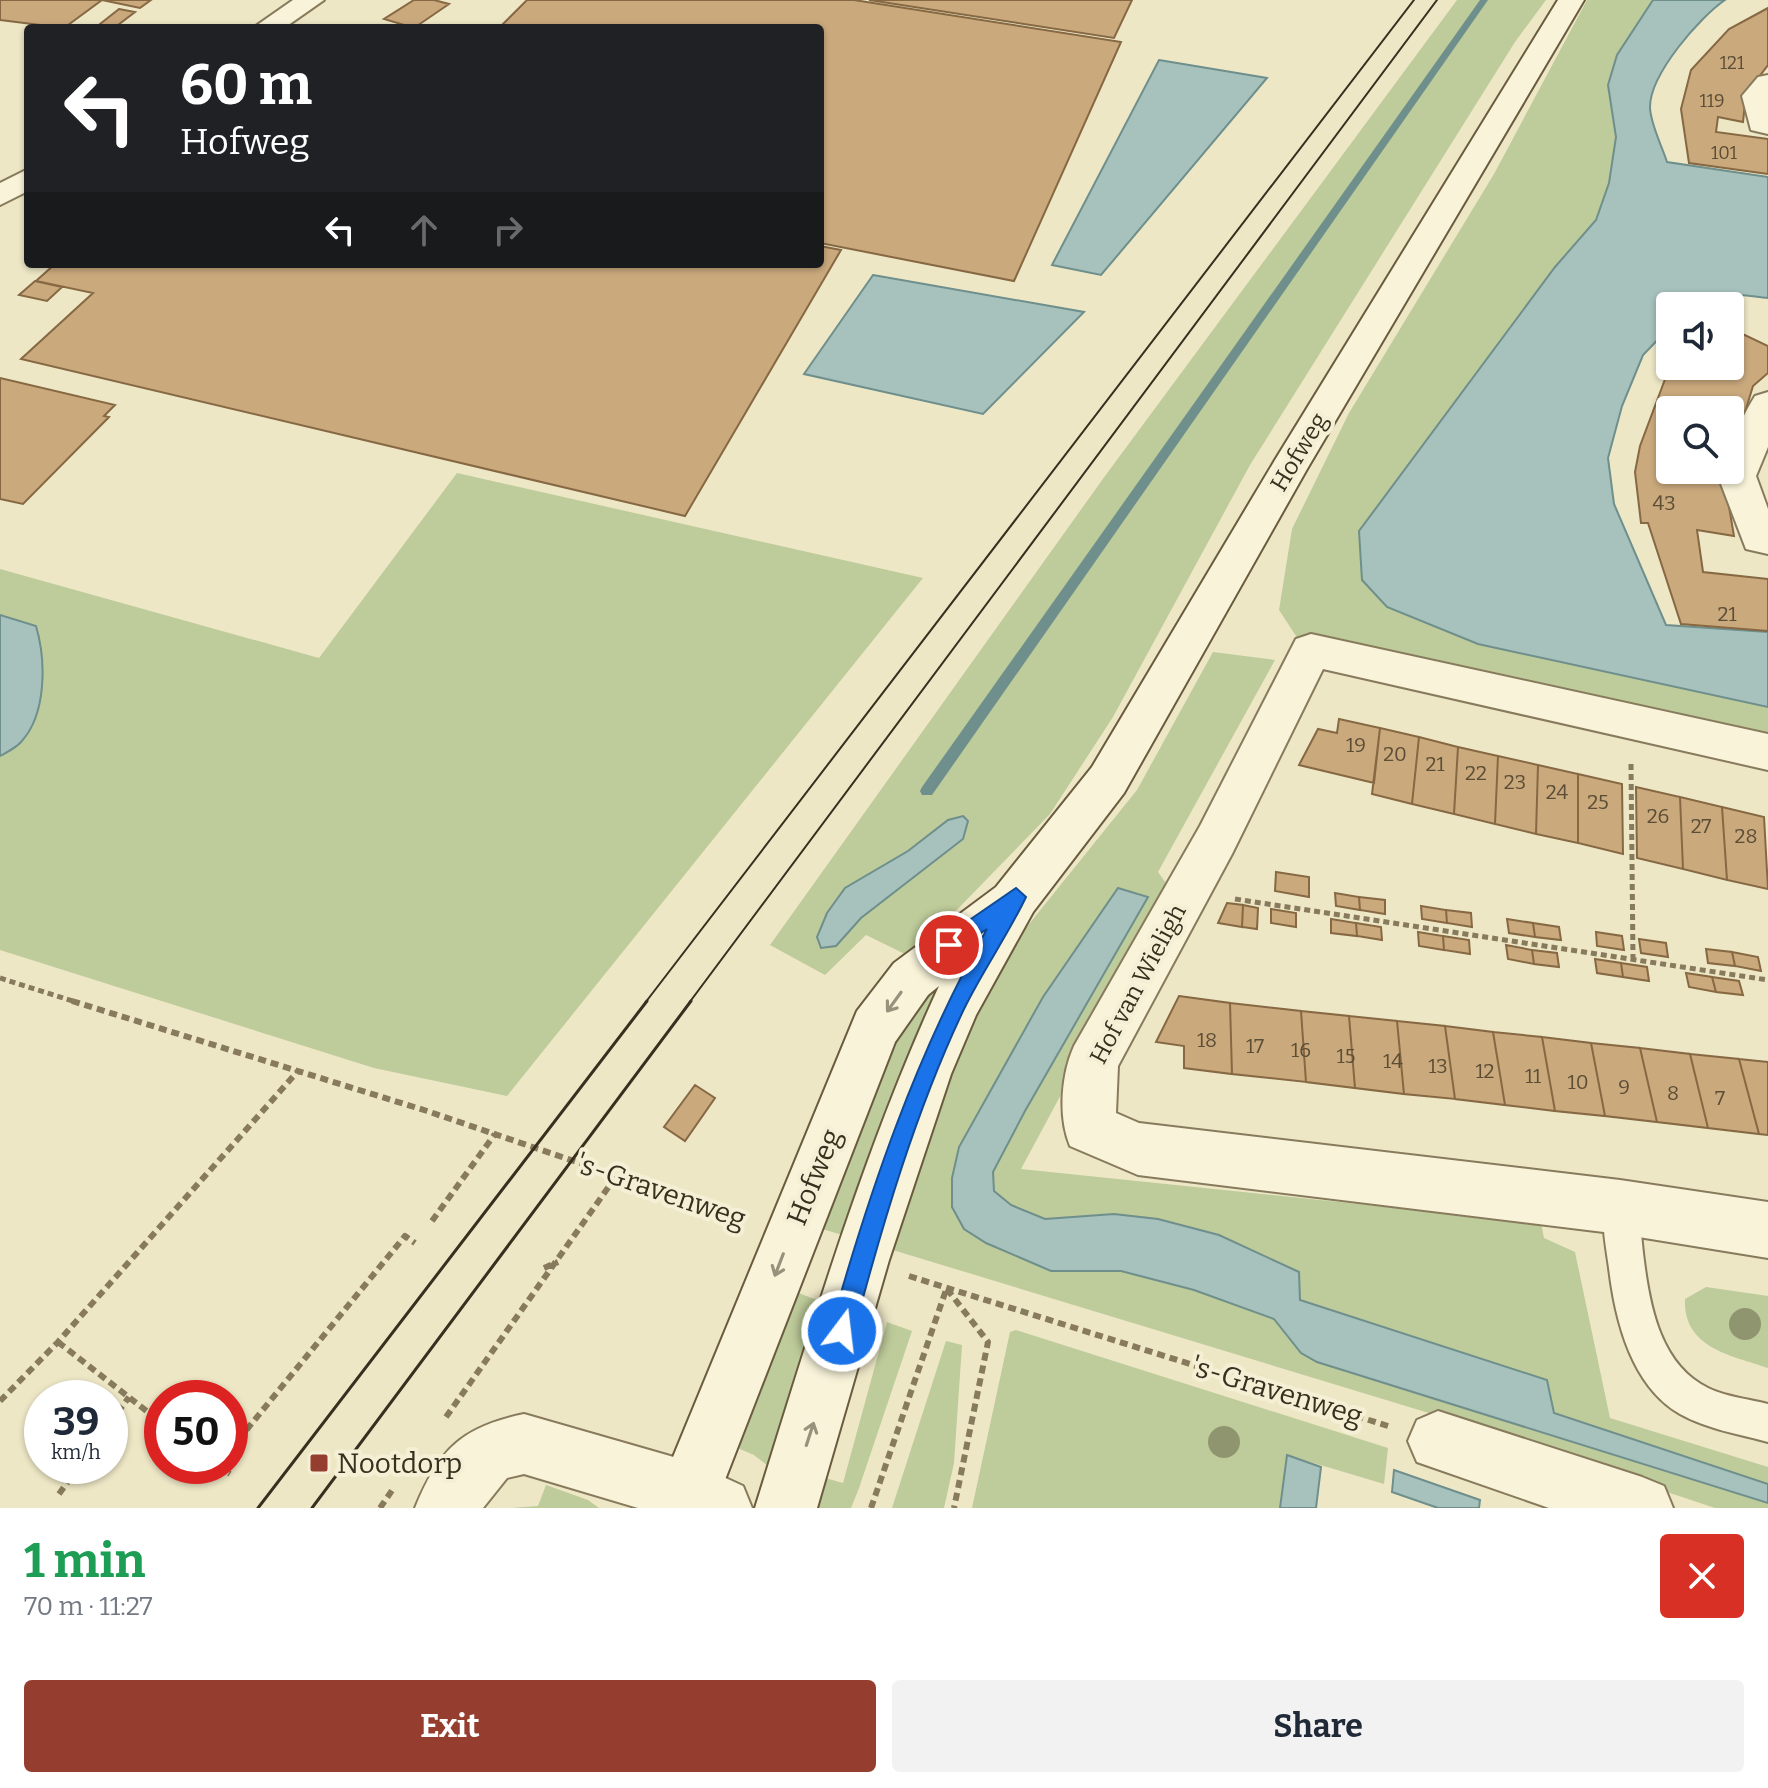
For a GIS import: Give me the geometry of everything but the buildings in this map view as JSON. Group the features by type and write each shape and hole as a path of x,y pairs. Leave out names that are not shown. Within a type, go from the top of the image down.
{"main road":[{"path":"272,24 311,0"},
{"name":"Hofweg","path":"786,1508 861,1260 925,1074 957,1002 1016,897 1108,780 1296,456 1571,0"},
{"path":"1768,83 1756,96 1761,124 1768,125"},
{"path":"0,196 24,181"},
{"path":"1768,404 1737,476 1760,539 1768,540"},
{"name":"Hof van Wieligh","path":"1768,752 1311,650 1187,892 1092,1063 1089,1128 1138,1149 1620,1207 1768,1230"},
{"name":"Hofweg","path":"698,1503 791,1235 875,1028 911,979 1016,897"},
{"path":"1438,1441 1642,1508"},
{"path":"422,1496 492,1451 524,1444 698,1503"}],"lane":[{"path":"1620,1207 1634,1320 1657,1366 1687,1397 1768,1423"}],"path":[{"path":"1631,722 1633,959"},
{"path":"1187,892 1768,980"},
{"name":"'s-Gravenweg","path":"0,978 495,1134 791,1235"},
{"path":"0,1401 58,1342 298,1071"},
{"path":"432,1221 495,1134"},
{"path":"442,1422 617,1175"},
{"path":"248,1428 405,1236 415,1243"},
{"name":"'s-Gravenweg","path":"861,1260 1438,1441"},
{"path":"544,1268 559,1261"},
{"path":"871,1508 946,1289"},
{"path":"946,1289 988,1342 954,1508"},
{"path":"58,1342 144,1409"},
{"path":"59,1494 66,1484"},
{"path":"380,1508 422,1496"}],"green space":[{"path":"1457,0 1546,0 1515,42 1250,465 1113,717 1050,814 911,957 866,935 825,975 770,945 1105,476"},
{"path":"1587,0 1653,0 1617,55 1608,85 1616,137 1609,183 1596,220 1555,267 1359,531 1478,644 1768,707 1768,743 1298,639 1279,610 1292,529 1349,413 1494,174"},
{"path":"457,473 923,578 507,1096 374,1068 0,950 0,756 20,743 7,616 0,615 0,569 319,658"},
{"path":"1213,652 1275,660 1158,872 1171,890 1021,1169 1541,1223 1544,1238 1575,1252 1610,1418 1768,1467 1768,1484 1553,1413 1547,1380 1300,1300 1219,1235 1158,1219 1114,1214 1045,1219 1011,1205 994,1191 993,1172 1148,897 1118,888 1043,997 959,1147 952,1178 952,1207 964,1229 986,1243 1051,1271 1121,1270 1194,1290 1274,1319 1289,1339 1343,1371 1768,1503 1768,1508 1715,1508 1442,1417 883,1247 946,1060 1013,944 1137,790"},
{"path":"945,972 853,1238 815,1227 881,1056"},
{"path":"1706,1287 1768,1296 1768,1368 1712,1347 1692,1329 1686,1316 1685,1299"},
{"path":"791,1290 830,1305 781,1476 754,1455 733,1446"},
{"path":"887,1322 912,1331 851,1508 806,1508 818,1476 843,1483"},
{"path":"1016,1330 1388,1448 1384,1484 1287,1455 1280,1508 972,1508 1010,1332"},
{"path":"946,1341 962,1345 954,1463 944,1508 892,1508"},
{"path":"546,1485 588,1500 599,1508 511,1508 538,1506"}],"water":[{"path":"1653,0 1725,0 1690,33 1667,63 1652,94 1650,107 1667,162 1768,177 1768,298 1744,296 1744,292 1656,292 1656,342 1643,355 1622,406 1608,458 1614,504 1666,625 1768,632 1768,707 1478,644 1387,607 1362,580 1359,531 1555,267 1596,220 1609,183 1616,137 1608,85 1617,55"},
{"path":"1159,60 1267,78 1101,275 1052,265"},
{"path":"873,275 1084,312 983,414 804,374"},
{"path":"0,615 36,626 43,670 40,702 30,730 19,744 0,756"},
{"path":"963,816 968,821 963,839 861,918 836,946 821,948 817,937 827,913 845,888 908,851 948,820"},
{"path":"1118,888 1148,897 993,1172 994,1191 1011,1205 1045,1219 1114,1214 1158,1219 1219,1235 1299,1272 1300,1300 1547,1380 1554,1413 1768,1484 1768,1503 1317,1362 1301,1353 1274,1319 1194,1290 1121,1271 1051,1271 986,1243 964,1229 952,1207 952,1178 959,1147 1043,997"},
{"path":"1287,1455 1321,1467 1316,1508 1280,1508"},
{"path":"1394,1470 1480,1500 1479,1508 1438,1508 1392,1492"}],"waterway":[{"path":"927,791 1484,0"}],"tram line":[{"path":"645,1003 1414,0"},
{"path":"689,1003 1437,0"},
{"path":"258,1508 647,1001"},
{"path":"312,1508 691,1001"}],"place":[{"name":"Nootdorp","path":"319,1463"}],"route":[{"path":"842,1331 861,1260 925,1074 957,1002 1016,897 949,945"}]}
